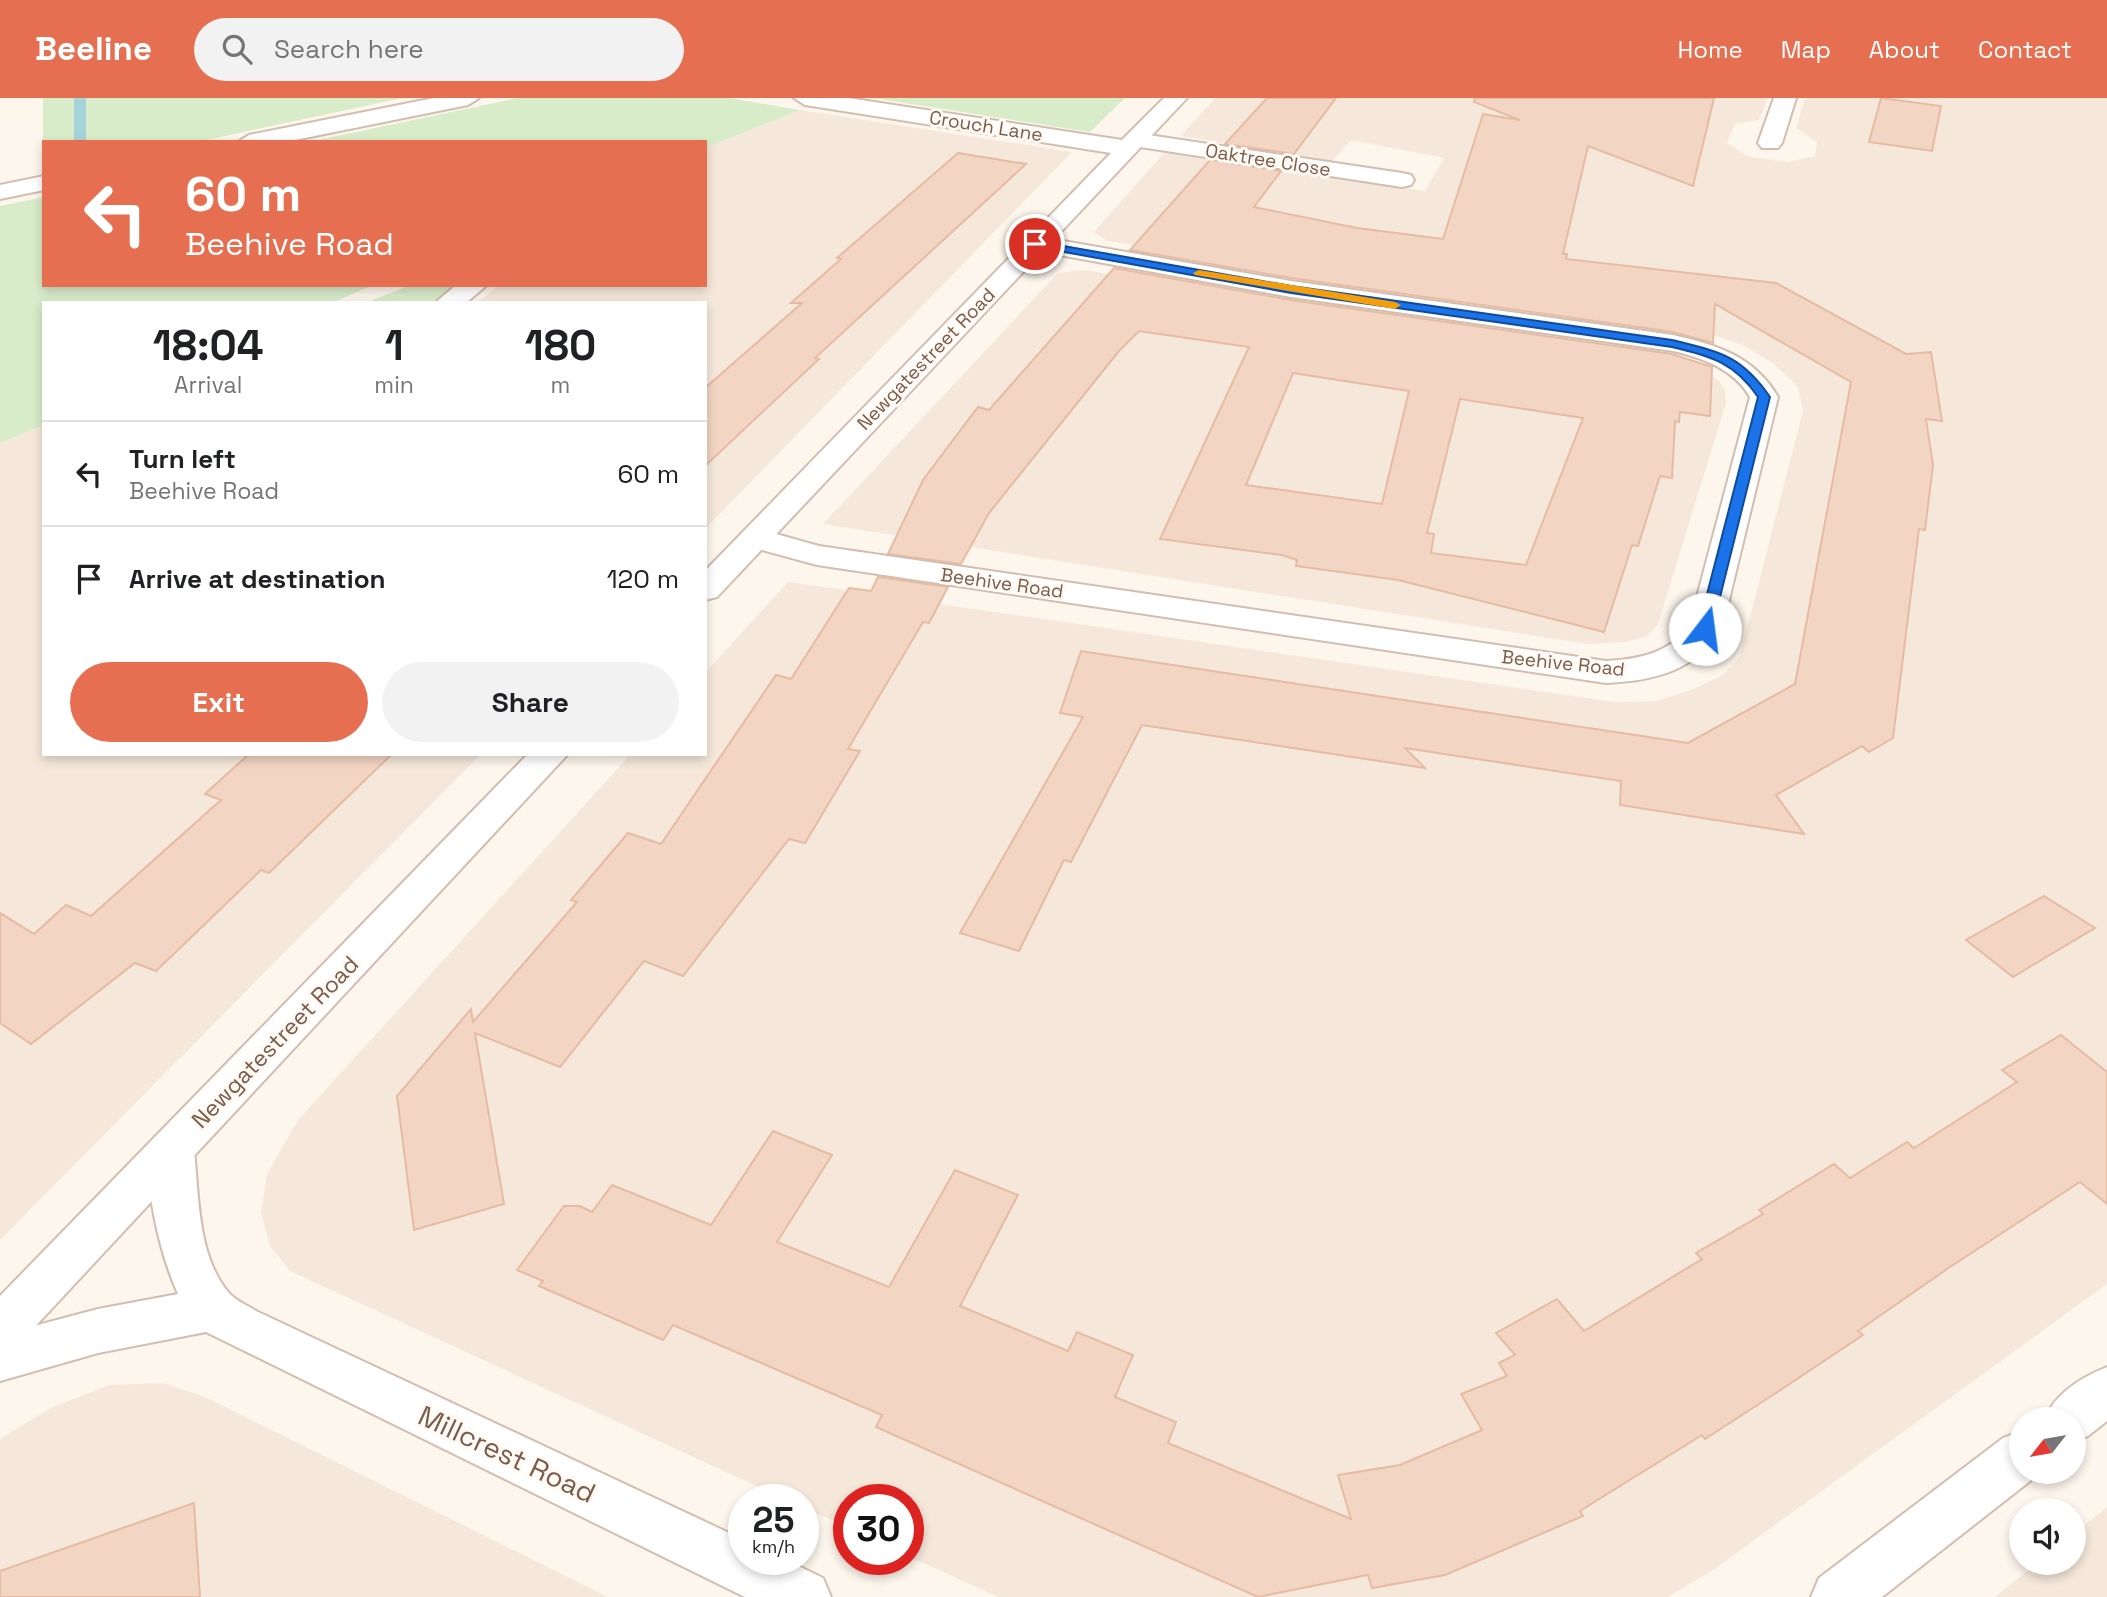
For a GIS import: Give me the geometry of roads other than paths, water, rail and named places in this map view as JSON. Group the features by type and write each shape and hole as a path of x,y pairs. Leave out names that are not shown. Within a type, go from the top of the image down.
{"street":[{"path":"259,140 468,98"},
{"name":"Crouch Lane","path":"805,98 1131,144"},
{"name":"Newgatestreet Road","path":"707,588 1176,98"},
{"path":"1770,144 1785,98"},
{"name":"Oaktree Close","path":"1131,144 1402,180"},
{"path":"0,192 42,183"},
{"name":"Beehive Road","path":"755,538 817,555 1605,672 1632,671 1678,658 1693,647 1705,629 1764,397 1748,373 1732,363 1712,353 1672,343 1291,289 1035,244"},
{"path":"451,301 471,287"},
{"name":"Newgatestreet Road","path":"0,1330 548,756"},
{"path":"0,1358 98,1331 212,1309 190,1265 181,1234 171,1151"},
{"name":"Millcrest Road","path":"212,1309 239,1326 804,1597"},
{"path":"2086,1407 2107,1391"},
{"path":"1838,1597 2009,1465"}],"waterway":[{"path":"80,98 80,140"}]}
